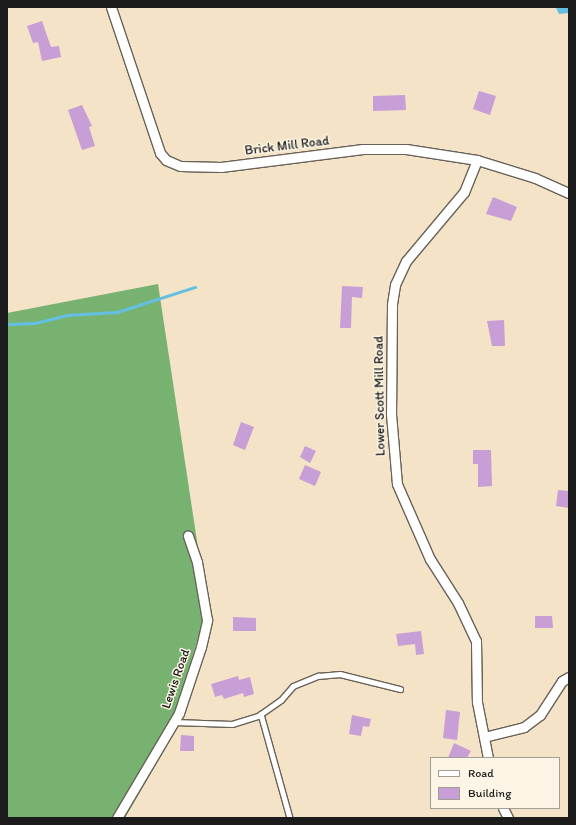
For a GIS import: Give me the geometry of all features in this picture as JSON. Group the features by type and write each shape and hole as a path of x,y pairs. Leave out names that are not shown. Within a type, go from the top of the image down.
{"street":[{"name":"Brick Mill Road","path":"111,7 160,153 166,160 180,166 221,167 363,149 406,148 456,155 477,160 535,178 569,193"},
{"name":"Lower Scott Mill Road","path":"477,160 464,192 406,261 398,278 392,305 391,414 397,484 430,559 458,603 476,641 475,686 488,757"},
{"name":"Lewis Road","path":"117,818 174,722 190,683 206,620 197,562 188,536"},
{"path":"484,737 524,727 540,715 562,681 569,677"}],"lane":[{"path":"174,722 232,724 261,714 281,700 293,686 318,676 340,674 400,689"},
{"path":"261,714 273,749 290,818"}],"green space":[{"path":"158,284 207,607 166,747 125,818 7,818 7,313"}],"water":[{"path":"569,7 569,13 559,14 556,8"}],"building":[{"path":"42,21 51,47 59,46 61,57 42,61 38,42 33,43 27,26"},
{"path":"479,91 496,96 490,115 473,109"},
{"path":"405,95 406,110 373,111 373,96"},
{"path":"82,105 92,126 89,127 95,146 82,150 68,110"},
{"path":"493,197 517,207 511,221 486,214"},
{"path":"342,286 363,287 362,298 352,297 351,328 340,328"},
{"path":"504,320 505,346 492,346 487,321"},
{"path":"241,422 254,427 245,450 233,445"},
{"path":"305,446 316,451 310,463 300,457"},
{"path":"473,450 491,450 492,486 478,487 478,464 473,464"},
{"path":"305,465 321,472 315,486 299,479"},
{"path":"558,490 569,491 569,508 556,506"},
{"path":"535,616 552,616 553,628 535,628"},
{"path":"233,617 256,618 256,631 233,631"},
{"path":"421,631 424,654 416,655 415,644 398,646 396,634"},
{"path":"238,676 239,680 250,677 254,694 244,697 243,693 224,699 222,695 215,697 211,684"},
{"path":"446,710 460,712 457,740 443,738"},
{"path":"352,715 371,719 369,727 363,726 361,736 349,734"},
{"path":"181,735 194,736 194,751 180,751"},
{"path":"454,743 471,751 468,757 448,757"}],"waterway":[{"path":"7,324 35,323 66,315 117,312 195,287"}]}
